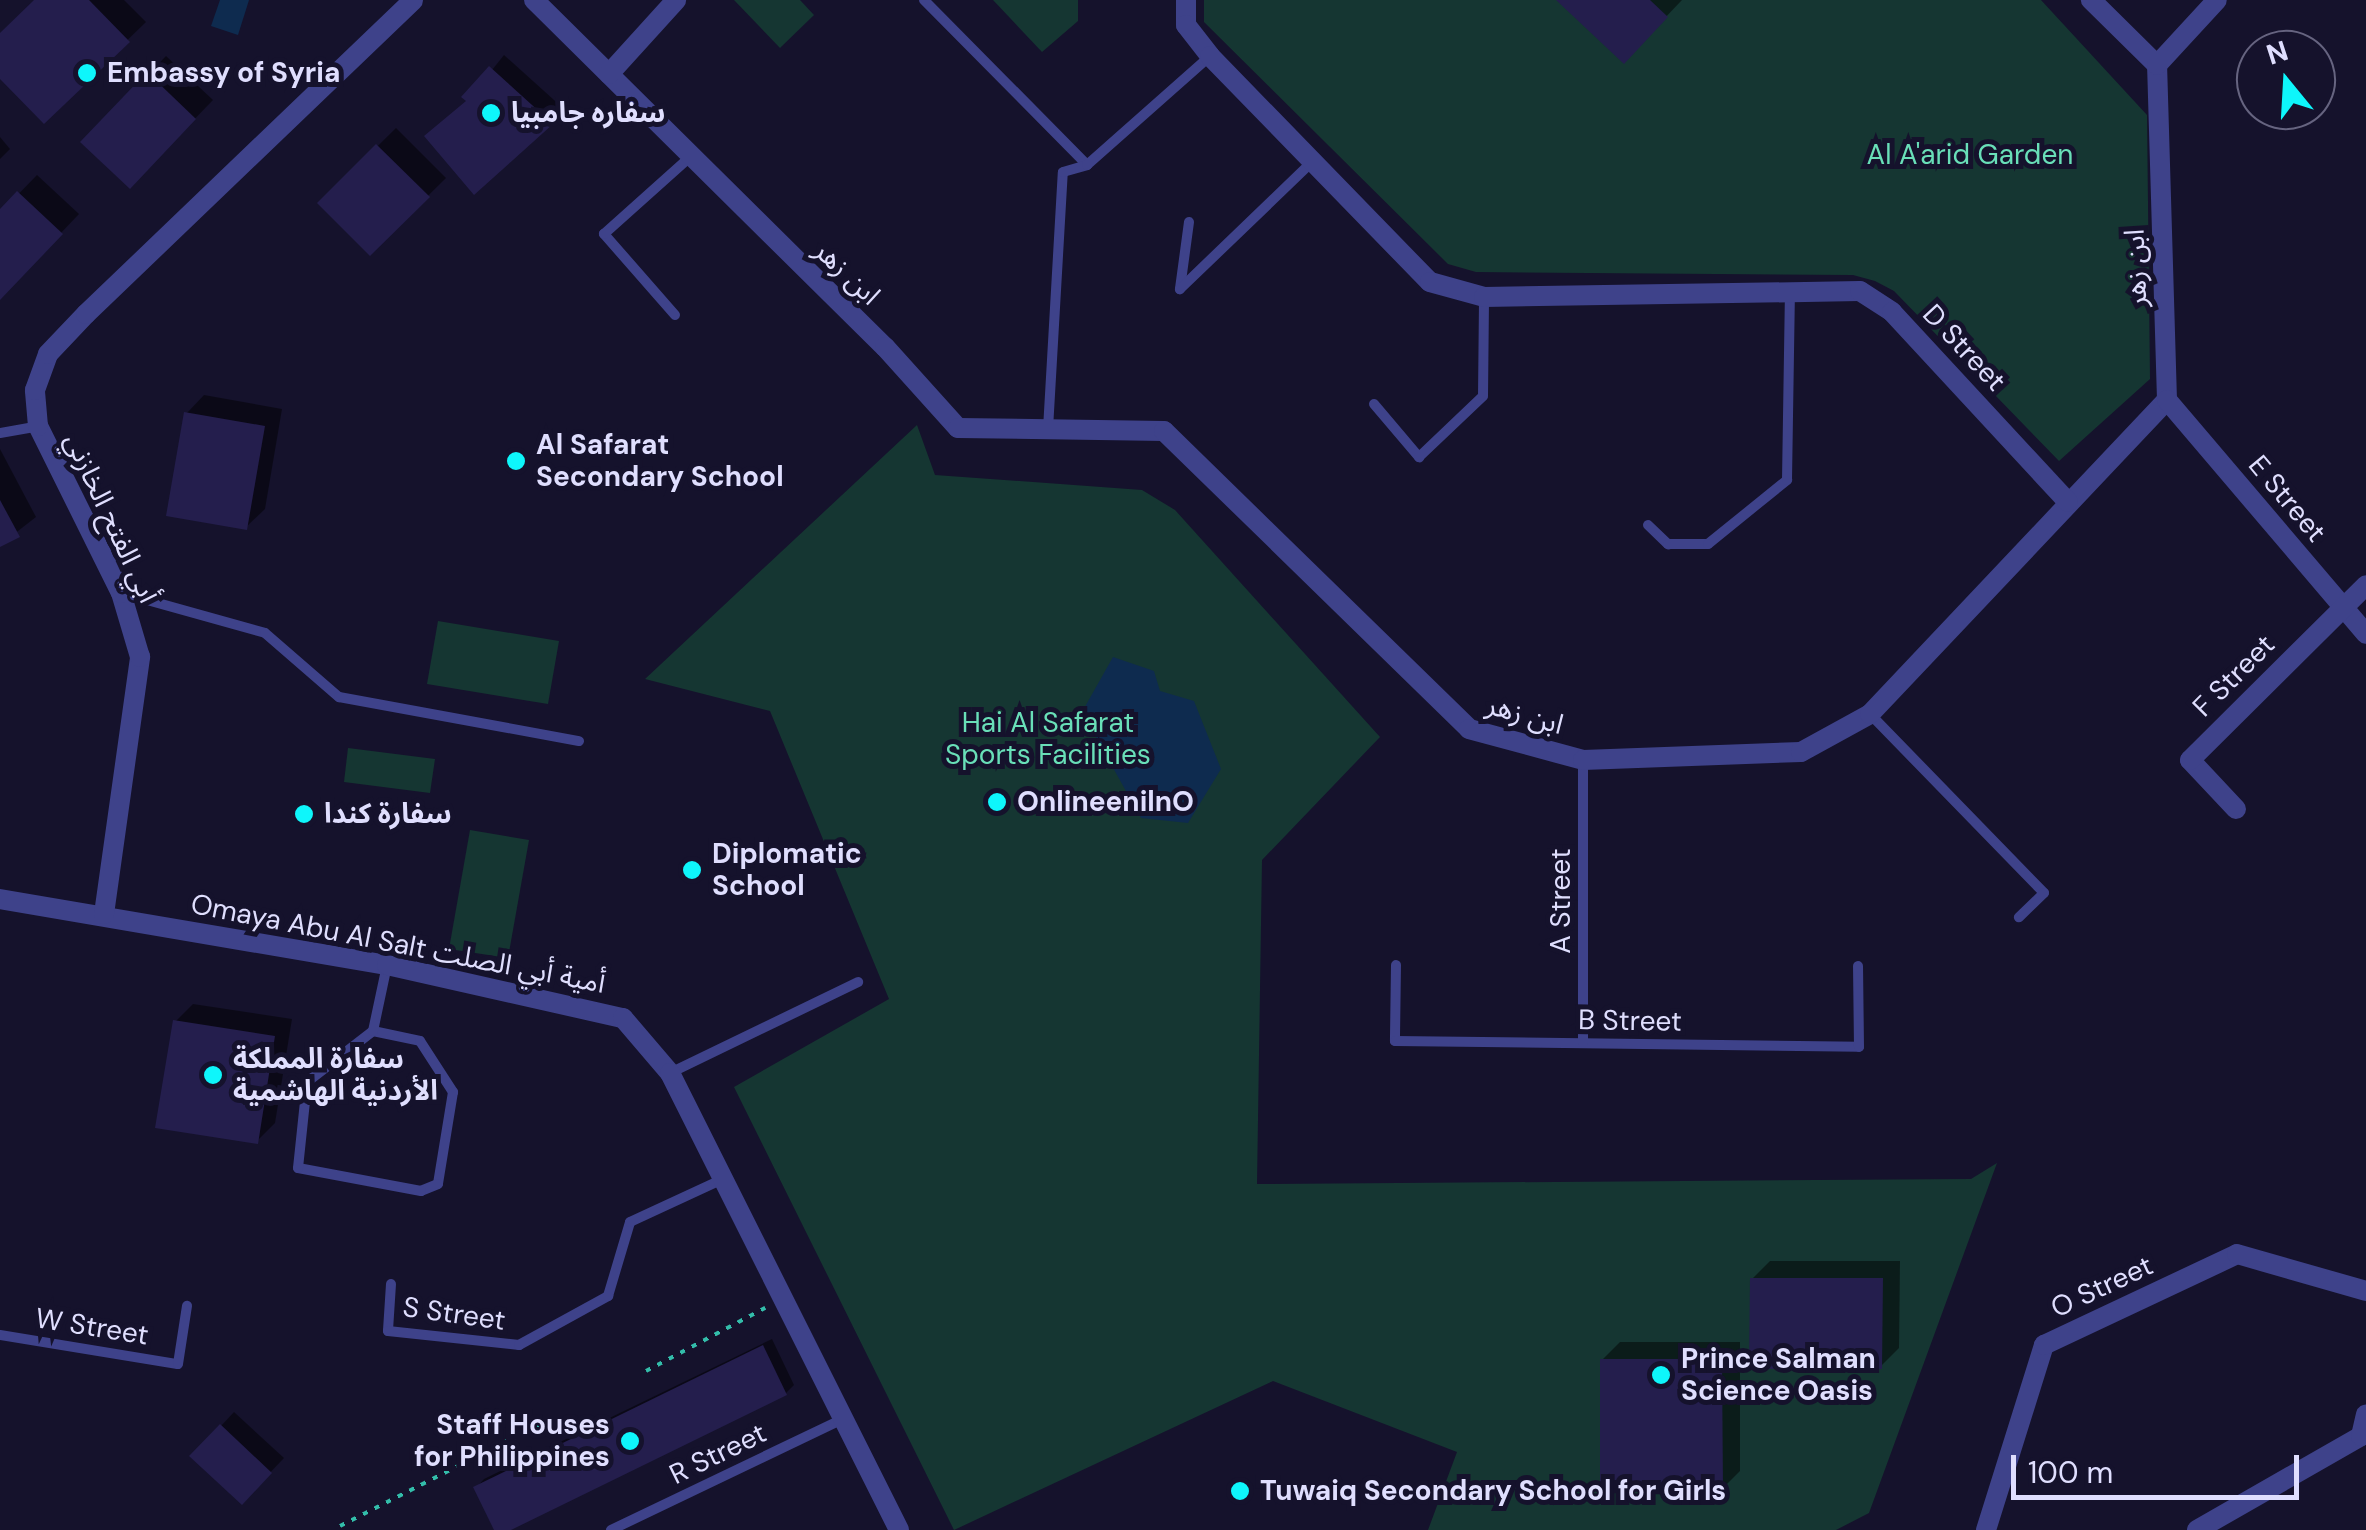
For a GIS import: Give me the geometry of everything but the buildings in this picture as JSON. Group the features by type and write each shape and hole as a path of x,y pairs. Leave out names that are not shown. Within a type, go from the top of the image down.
{"street":[{"name":"أبي الفتح الخازني","path":"104,914 140,657 121,593 38,426 35,390 48,354 413,0"},
{"name":"ابن زهر","path":"534,0 885,347 958,428 1164,431 1469,729 1584,760 1801,752 1870,714 2167,400 2157,64"},
{"path":"609,74 676,0"},
{"name":"D Street","path":"1186,0 1186,25 1210,56 1430,282 1484,296 1860,291 1892,312 2068,502"},
{"path":"2091,0 2157,64 2218,0"},
{"name":"E Street","path":"2167,400 2366,634"},
{"name":"F Street","path":"2236,809 2190,760 2366,584"},
{"name":"Omaya Abu Al Salt أمية أبي الصلت","path":"0,900 104,914 386,965 623,1018 670,1073 720,1180 899,1530"},
{"name":"O Street","path":"1986,1530 2044,1346 2236,1254 2366,1291"},
{"path":"2197,1530 2361,1436 2366,1416"}],"lane":[{"path":"924,0 1087,164"},
{"path":"1048,429 1064,172 1087,164 1210,56"},
{"path":"676,315 604,234 690,156"},
{"path":"1189,222 1180,289 1314,160"},
{"path":"1648,525 1668,544 1708,544 1787,480 1790,291"},
{"path":"1374,404 1419,456 1484,396 1484,296"},
{"path":"0,433 38,426"},
{"path":"121,593 265,633 339,697 578,740"},
{"path":"1870,714 2044,893 2019,917"},
{"name":"A Street","path":"1583,1043 1584,760"},
{"path":"373,1031 420,1041 453,1092 438,1184 421,1191 298,1168 307,1082 373,1031 386,965"},
{"name":"B Street","path":"1396,965 1396,1041 1859,1047 1858,966"},
{"path":"670,1073 858,982"},
{"name":"S Street","path":"391,1284 388,1331 519,1346 608,1296 630,1222 720,1180"},
{"name":"W Street","path":"0,1335 178,1364 187,1306"},
{"name":"R Street","path":"612,1530 843,1419"}],"path":[{"path":"646,1371 782,1299"},
{"path":"340,1526 558,1415"}],"green space":[{"path":"734,0 800,0 814,15 780,48"},
{"path":"993,0 1078,0 1078,21 1042,52"},
{"name":"Al A'arid Garden","path":"1204,0 2041,0 2147,115 2150,379 2059,461 1894,291 1875,281 1853,275 1476,272 1448,264 1204,22"},
{"name":"Hai Al Safarat Sports Facilities","path":"917,425 935,475 1142,490 1175,510 1380,737 1262,860 1257,1184 1971,1179 1997,1163 1869,1513 1836,1530 1428,1530 1457,1452 1273,1381 954,1530 734,1087 889,999 770,711 645,679"},
{"path":"438,621 559,641 548,704 427,684"},
{"path":"348,748 435,759 430,793 344,782"},
{"path":"470,830 529,840 508,958 449,949"}],"water":[{"path":"220,0 249,0 238,35 211,26"},
{"path":"1113,657 1154,671 1160,691 1194,701 1221,769 1188,823 1141,818 1082,712"}],"place":[{"name":"Embassy of Syria","path":"87,73"},
{"name":"سفاره جامبيا","path":"491,113"},
{"name":"Al Safarat Secondary School","path":"516,461"},
{"name":"OnlineenilnO","path":"997,802"},
{"name":"سفارة كندا","path":"304,814"},
{"name":"Diplomatic School","path":"692,870"},
{"name":"سفارة المملكة الأردنية الهاشمية","path":"213,1075"},
{"name":"Prince Salman Science Oasis","path":"1661,1375"},
{"name":"Staff Houses for Philippines","path":"630,1441"},
{"name":"Tuwaiq Secondary School for Girls","path":"1240,1491"}]}
